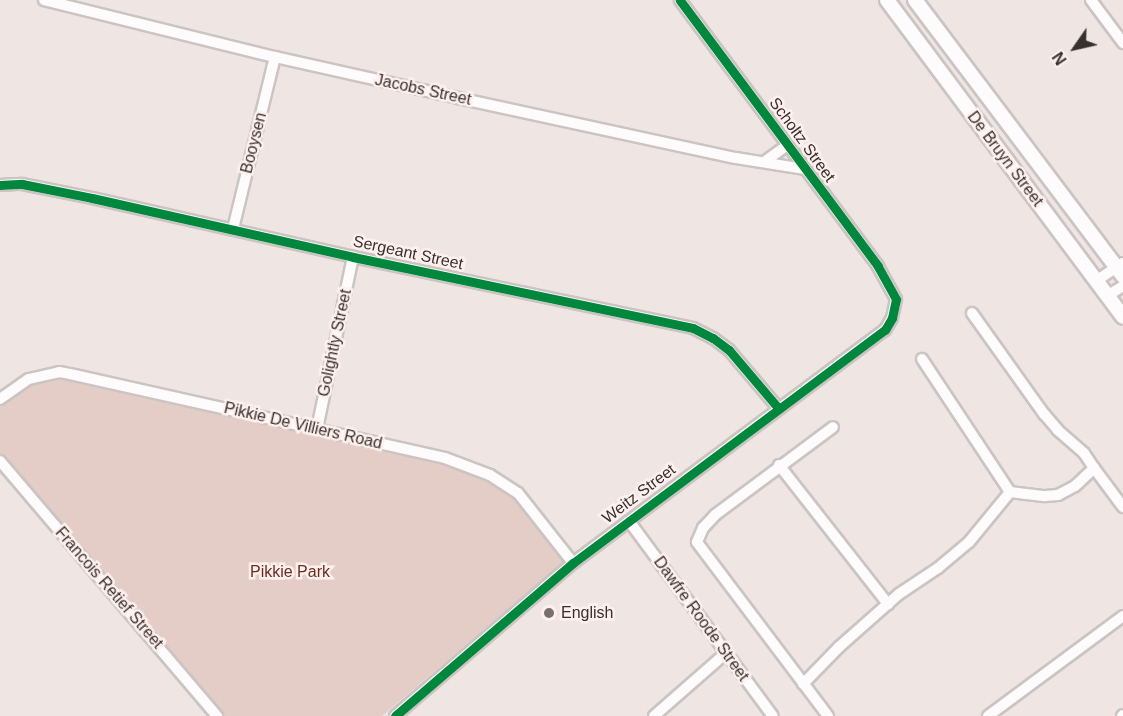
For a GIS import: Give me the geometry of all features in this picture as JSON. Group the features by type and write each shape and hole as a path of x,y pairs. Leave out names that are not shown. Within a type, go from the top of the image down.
{"street":[{"name":"Jacobs Street","path":"44,0 275,57 805,169"},
{"name":"Scholtz Street","path":"680,0 878,266 896,299"},
{"name":"De Bruyn Street","path":"887,0 1123,317"},
{"name":"De Bruyn Street","path":"915,0 1103,251 1121,265"},
{"path":"1091,0 1123,43"},
{"name":"Booysen","path":"233,229 275,57"},
{"path":"958,95 976,82"},
{"path":"764,162 787,145"},
{"name":"Sergeant Street","path":"0,185 22,184 353,257 693,328 713,338 729,350 779,409"},
{"name":"Golightly Street","path":"317,429 353,257"},
{"path":"1096,281 1121,265"},
{"path":"1107,296 1123,286"},
{"name":"Weitz Street","path":"395,716 573,563 885,330 892,318 896,299"},
{"path":"972,313 1044,414 1084,453 1123,507"},
{"path":"921,359 1010,492"},
{"name":"Pikkie De Villiers Road","path":"0,399 29,379 59,372 445,458 490,475 518,493 573,563"},
{"path":"828,716 697,542 703,528 715,515 779,465 833,427"},
{"name":"Francois Retief Street","path":"0,461 218,716"},
{"path":"779,465 888,604"},
{"path":"803,684 824,660 888,604 957,553 989,520 1010,492 1016,490 1045,496 1058,495 1075,486 1094,468"},
{"name":"Dawfre Roode Street","path":"629,521 773,716"},
{"path":"988,716 1123,616"},
{"path":"654,716 726,653"}],"green space":[{"name":"Pikkie Park","path":"52,372 472,468 515,491 568,558 382,716 225,716 0,457 0,397"}],"cycle path":[{"path":"395,716 573,563 885,330 892,318 896,299 878,266 680,0"},
{"path":"0,185 22,184 92,198 353,257 693,328 713,338 729,350 779,409"}],"place":[{"name":"English","path":"549,613"}]}
